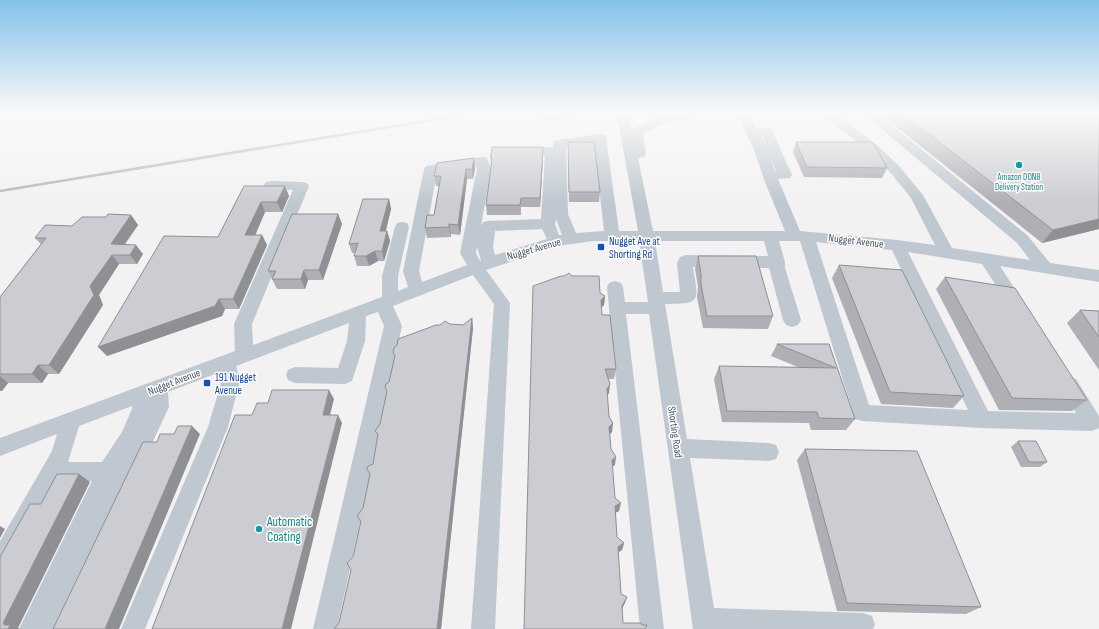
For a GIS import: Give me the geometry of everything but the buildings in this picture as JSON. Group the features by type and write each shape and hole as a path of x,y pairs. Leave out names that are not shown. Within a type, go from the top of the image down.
{"street":[{"path":"563,143 559,144 563,240"},
{"path":"601,143 612,236"},
{"name":"Shorting Road","path":"629,143 646,235 704,624"},
{"path":"637,143 642,184 638,190"},
{"path":"772,143 785,175 771,179 800,236 862,413 982,419 1092,422 1059,370"},
{"path":"866,143 894,168 914,192 947,253"},
{"path":"906,143 1022,239 1045,268"},
{"path":"505,152 552,151 548,224 550,233 563,240"},
{"path":"417,290 412,271 419,225 431,169 482,161 484,169 468,253 483,266 502,303 483,629"},
{"path":"133,629 218,426 231,380 243,324 302,186 271,185"},
{"path":"483,266 488,226 548,224"},
{"path":"325,629 393,326 386,301 390,276 402,227"},
{"name":"Nugget Avenue","path":"0,447 358,313 386,301 483,266 563,240 594,236 646,235 800,236 897,246 1099,276"},
{"path":"770,236 777,262 777,268 792,320"},
{"path":"897,246 982,419"},
{"path":"987,259 1026,318"},
{"path":"618,308 687,298 689,296 686,261 777,262"},
{"path":"615,287 652,629"},
{"path":"295,375 345,376 356,340 358,313"},
{"path":"31,629 108,472 129,438 150,391"},
{"path":"52,629 160,407 150,391"},
{"path":"0,563 61,454 71,420"},
{"path":"678,448 769,452"},
{"path":"51,471 108,472"},
{"path":"704,624 863,625"}],"railway":[{"path":"0,191 290,143"}],"place":[{"name":"Amazon DON8 Delivery Station","path":"1019,165"},
{"name":"Nugget Ave at Shorting Rd","path":"601,247"},
{"name":"191 Nugget Avenue","path":"207,383"},
{"name":"Automatic Coating","path":"259,529"}]}
